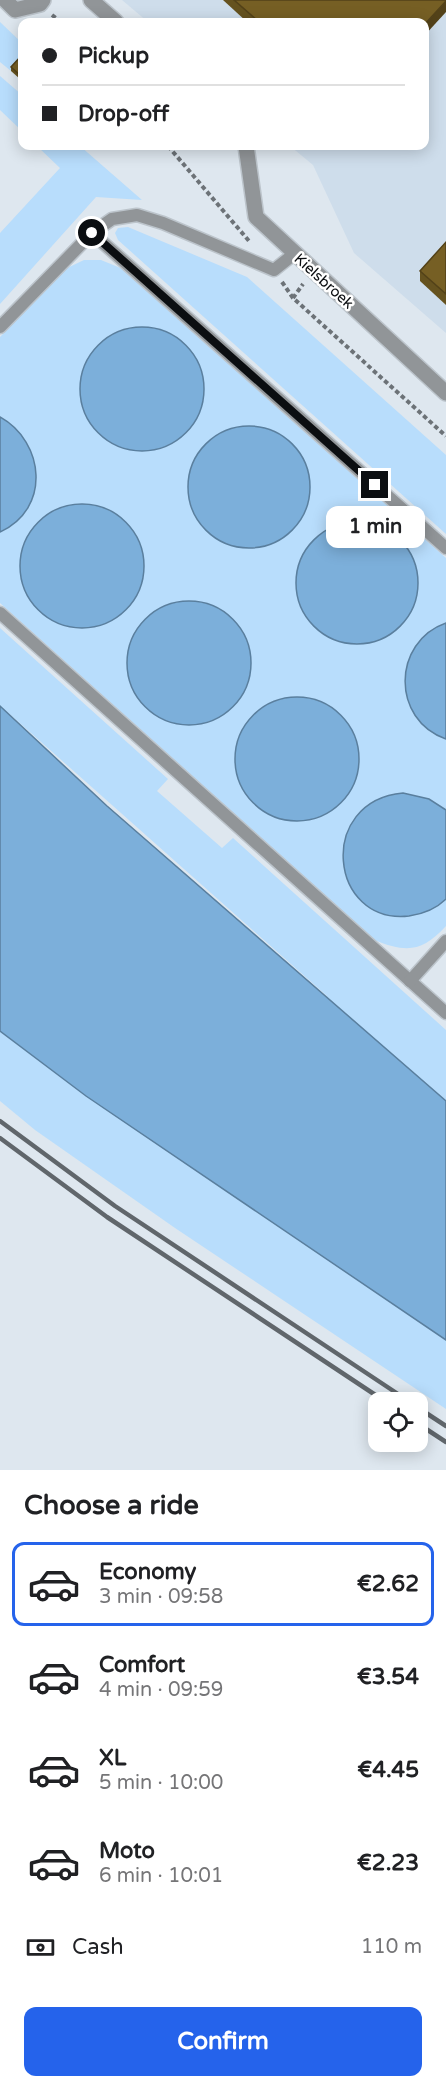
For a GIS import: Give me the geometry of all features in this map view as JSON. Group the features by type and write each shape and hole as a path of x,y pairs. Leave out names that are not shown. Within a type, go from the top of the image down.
{"street":[{"path":"5,0 15,10 40,4 43,0"},
{"path":"98,2 112,18"},
{"name":"Kielsbroek","path":"247,150 256,217 446,393"}],"lane":[{"path":"0,327 92,233 112,219 137,215 163,223 274,270 294,254"},
{"path":"92,233 446,548"},
{"path":"0,613 446,1013"},
{"path":"410,981 446,941"}],"path":[{"path":"171,150 251,244"},
{"path":"274,270 293,298 446,436"}],"shaded area":[{"path":"122,0 446,0 446,333 354,253 313,165 295,150 429,150 429,18 143,18"},
{"path":"0,22 18,39 18,63 11,71 0,62"},
{"path":"0,76 18,92 18,127 0,110"},
{"path":"41,150 85,150 142,200 96,197 0,304 0,233 60,168"},
{"path":"128,227 247,277 446,455 446,534 118,240 115,233 118,228"},
{"path":"84,260 101,260 123,269 446,558 446,926 421,945 405,948 374,940 0,603 0,337 63,270"},
{"path":"142,327 166,332 177,337 186,345 194,354 199,365 204,389 199,413 194,424 186,433 177,441 166,446 142,451 118,446 107,441 98,433 90,424 85,413 80,389 85,365 90,354 98,345 107,337 118,332"},
{"path":"0,417 15,428 26,442 33,458 36,475 34,492 28,508 16,521 0,532"},
{"path":"249,426 272,431 283,436 292,444 300,453 305,464 310,487 305,510 300,521 292,530 283,538 272,543 249,548 226,543 215,538 206,530 198,521 193,510 188,487 193,464 198,453 206,444 215,436 226,431"},
{"path":"82,504 106,509 126,522 139,542 144,566 139,590 126,610 106,623 82,628 58,623 38,610 25,590 20,566 25,542 38,522 58,509"},
{"path":"357,522 380,527 391,532 400,540 408,549 413,560 418,583 413,606 408,617 400,626 391,634 380,639 357,644 334,639 323,634 314,626 306,617 301,606 296,583 301,560 306,549 314,540 323,532 334,527"},
{"path":"189,601 213,605 233,619 247,639 251,663 247,687 233,707 213,721 189,725 165,721 145,707 131,687 127,663 131,639 145,619 165,605"},
{"path":"446,623 446,739 428,729 415,716 408,699 405,681 408,663 415,646 428,633"},
{"path":"0,628 168,779 157,791 222,848 233,838 446,1030 446,1158 0,706","holes":["5,710 327,996 107,806"]},
{"path":"297,697 321,702 341,715 354,735 359,759 354,783 341,803 321,816 297,821 273,816 253,803 240,783 235,759 240,735 253,715 273,702"},
{"path":"0,706 107,806 446,1101 446,1340 86,1096 0,1031"},
{"path":"403,793 429,799 446,810 446,899 429,911 409,916 382,914 362,902 349,883 343,861 346,838 356,817 375,801"},
{"path":"0,951 446,1320 446,1409 428,1397 428,1392 421,1392 175,1228 35,1130 0,1101"}],"building":[{"path":"234,0 446,0 429,20 254,18"},
{"path":"18,59 18,73 11,67"},
{"path":"446,242 446,294 420,271"}],"railway":[{"path":"0,1121 115,1206 395,1392"},
{"path":"0,1138 107,1217 371,1392"},
{"path":"428,1414 446,1426"},
{"path":"428,1430 446,1442"}],"route":[{"path":"92,233 375,485"}]}
